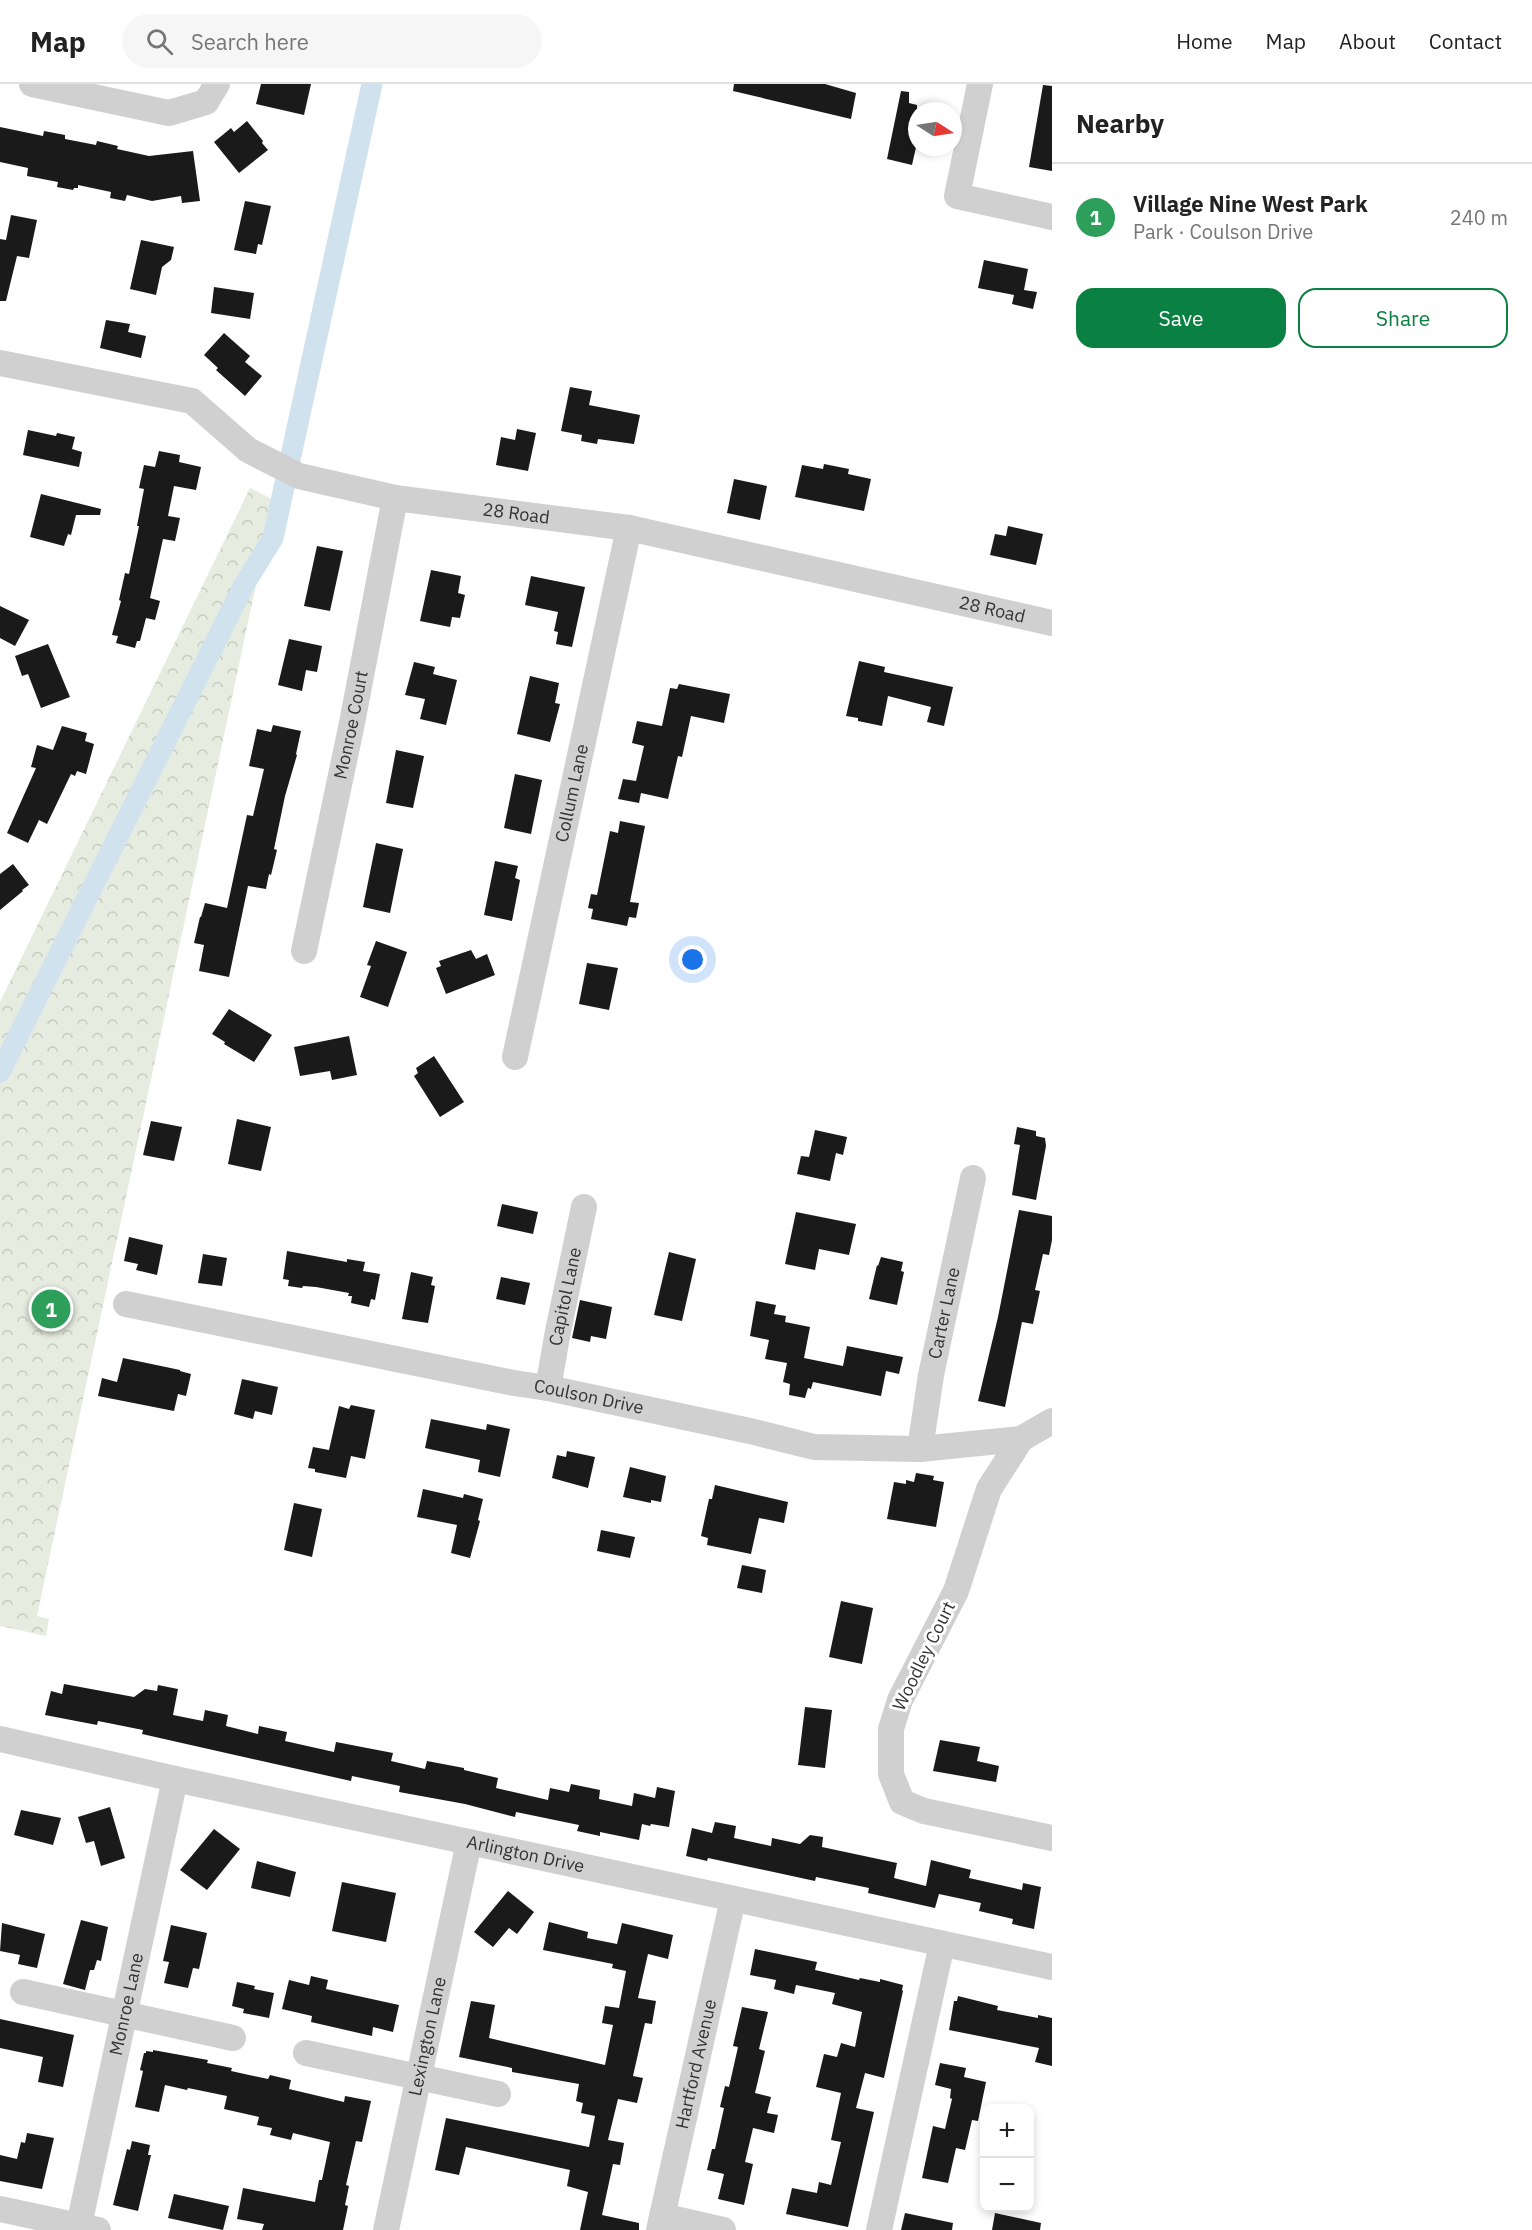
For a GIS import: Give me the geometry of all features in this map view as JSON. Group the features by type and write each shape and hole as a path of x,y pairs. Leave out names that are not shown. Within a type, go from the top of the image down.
{"street":[{"path":"32,84 169,112 206,102 217,84"},
{"path":"980,84 957,196 1052,217"},
{"name":"28 Road","path":"0,363 192,401 248,450 299,476 395,498 629,528 1052,623"},
{"name":"Monroe Court","path":"304,951 352,723 395,498"},
{"name":"Collum Lane","path":"515,1057 629,528"},
{"name":"Carter Lane","path":"920,1449 938,1340 973,1178"},
{"name":"Capitol Lane","path":"548,1388 584,1206"},
{"name":"Coulson Drive","path":"126,1304 548,1388 750,1431 814,1448 920,1449 1021,1439 1052,1421"},
{"name":"Woodley Court","path":"1021,1439 989,1489 956,1592 900,1700 891,1729 891,1774 902,1802 924,1811 1052,1838"},
{"name":"Arlington Drive","path":"0,1739 175,1779 1052,1968"},
{"name":"Monroe Lane","path":"85,2229 125,2014 175,1779"},
{"name":"Lexington Lane","path":"386,2230 470,1842"},
{"name":"Hartford Avenue","path":"660,2223 733,1899"},
{"path":"879,2230 942,1944"},
{"path":"23,1992 233,2038"},
{"path":"306,2053 498,2094"},
{"path":"0,2209 85,2229"},
{"path":"660,2223 723,2230"}],"green space":[{"path":"250,488 274,500 37,1616 49,1619 46,1636 0,1626 0,1002"}],"building":[{"path":"261,84 311,84 304,115 256,104"},
{"path":"734,84 825,84 856,93 851,119 733,91"},
{"path":"1043,85 1052,86 1052,171 1029,167"},
{"path":"901,91 909,92 908,156 914,156 912,165 887,159"},
{"path":"247,121 268,150 239,173 214,142 231,128 234,132"},
{"path":"0,127 43,136 44,131 65,135 65,139 96,145 97,141 118,146 117,149 149,156 193,151 200,201 182,203 181,196 152,201 127,195 125,201 110,198 111,192 78,185 78,188 73,190 57,187 58,182 27,176 28,168 0,162"},
{"path":"245,201 271,206 262,245 258,244 256,254 234,250"},
{"path":"11,215 37,220 29,258 17,256 6,301 0,301 0,239 6,240"},
{"path":"141,240 174,247 171,260 162,267 156,295 130,289"},
{"path":"984,260 1028,269 1024,290 1037,292 1033,309 1012,304 1014,295 978,288"},
{"path":"214,287 254,293 250,319 211,313"},
{"path":"106,320 130,324 128,332 146,336 141,358 100,348"},
{"path":"224,333 250,356 245,362 262,376 245,396 216,370 218,368 204,355"},
{"path":"570,387 592,391 589,405 640,415 634,444 598,439 597,444 581,441 582,435 561,431"},
{"path":"517,429 536,433 528,471 496,465 501,437 515,440"},
{"path":"28,430 56,436 57,433 75,437 72,449 82,452 79,467 23,455"},
{"path":"159,451 180,455 179,462 201,467 196,490 174,486 168,516 180,518 175,541 163,539 150,598 160,601 155,620 146,618 140,641 137,641 135,648 116,643 118,636 112,635 121,601 119,600 125,573 129,574 139,526 137,526 144,489 139,488 144,465 155,467"},
{"path":"824,464 849,469 848,474 871,479 864,511 795,497 802,465 823,469"},
{"path":"734,479 767,486 760,520 727,513"},
{"path":"41,494 101,509 100,515 76,515 71,535 68,534 64,546 30,537"},
{"path":"1008,526 1043,534 1036,565 990,555 995,534 1006,536"},
{"path":"317,546 343,551 330,611 304,606"},
{"path":"431,570 461,576 458,593 465,595 460,618 452,617 450,627 420,621"},
{"path":"531,576 585,587 572,647 556,644 558,632 554,631 558,612 525,605"},
{"path":"0,606 29,620 15,646 0,638"},
{"path":"289,639 322,646 317,672 306,670 302,691 278,685"},
{"path":"48,644 70,697 41,708 28,674 22,676 15,656"},
{"path":"859,661 885,667 884,672 953,687 944,726 927,722 931,707 888,696 882,726 846,716"},
{"path":"414,662 435,667 433,674 457,680 446,725 420,719 425,699 405,695"},
{"path":"530,676 559,683 555,703 560,704 550,742 517,734"},
{"path":"679,684 730,694 724,723 691,716 682,757 678,756 668,799 641,793 639,803 618,799 623,779 636,781 644,746 632,743 637,721 662,726 670,688 677,689"},
{"path":"273,725 301,731 297,755 285,796 271,875 269,874 266,889 248,886 229,977 199,971 204,945 194,943 200,917 205,903 227,908 247,815 253,816 264,769 249,766 257,729 271,732"},
{"path":"62,726 87,733 85,741 94,744 86,774 77,771 75,776 71,774 47,824 39,820 28,843 7,833 36,768 31,767 37,745 53,750"},
{"path":"396,750 424,756 413,808 386,803"},
{"path":"515,774 542,780 531,834 504,828"},
{"path":"620,821 645,826 630,902 639,903 636,918 629,917 627,926 591,919 593,909 588,908 591,894 597,895 610,831 618,833"},
{"path":"376,843 403,849 390,913 363,907"},
{"path":"495,861 518,866 515,878 520,880 512,921 484,915"},
{"path":"13,864 29,885 0,910 0,874"},
{"path":"376,941 407,952 388,1007 360,997 371,966 367,965"},
{"path":"471,950 476,959 487,954 495,975 446,994 436,968 441,966 439,961"},
{"path":"587,963 618,968 609,1010 579,1004"},
{"path":"229,1009 272,1035 254,1062 212,1034"},
{"path":"349,1036 357,1075 332,1080 330,1071 300,1076 294,1047"},
{"path":"434,1056 464,1102 440,1117 414,1076 418,1073 416,1068"},
{"path":"237,1119 271,1127 261,1171 228,1164"},
{"path":"151,1121 182,1127 174,1161 143,1155"},
{"path":"1017,1127 1036,1131 1036,1136 1045,1138 1046,1146 1036,1200 1012,1195 1020,1145 1014,1144"},
{"path":"815,1130 847,1137 843,1155 836,1153 830,1181 797,1174 801,1156 809,1157"},
{"path":"502,1204 538,1212 533,1234 497,1226"},
{"path":"1019,1210 1052,1216 1052,1240 1049,1255 1043,1254 1035,1290 1040,1291 1033,1324 1022,1322 1005,1407 978,1401 998,1317"},
{"path":"796,1212 856,1224 849,1255 819,1249 815,1270 785,1264"},
{"path":"129,1237 163,1245 157,1275 136,1270 138,1264 124,1261"},
{"path":"287,1251 347,1262 347,1259 365,1262 363,1271 380,1274 375,1300 371,1299 369,1307 351,1303 352,1296 348,1296 349,1293 316,1287 288,1286 289,1280 283,1279"},
{"path":"669,1252 696,1259 682,1321 654,1315"},
{"path":"203,1254 227,1258 222,1286 198,1283"},
{"path":"881,1257 903,1262 901,1271 904,1272 897,1305 869,1299"},
{"path":"411,1272 433,1277 431,1285 435,1286 428,1323 402,1319"},
{"path":"501,1277 530,1283 525,1305 496,1299"},
{"path":"580,1300 612,1307 606,1339 591,1336 590,1342 572,1338"},
{"path":"756,1301 776,1305 774,1314 786,1316 785,1322 810,1327 804,1358 843,1366 847,1346 903,1357 899,1374 886,1371 881,1396 813,1382 805,1398 789,1395 790,1384 783,1382 787,1363 765,1359 769,1340 750,1336"},
{"path":"123,1358 191,1374 186,1396 178,1394 174,1411 98,1396 102,1378 117,1382"},
{"path":"242,1379 278,1387 272,1415 255,1411 253,1419 234,1414"},
{"path":"351,1405 375,1410 365,1459 351,1456 346,1478 315,1472 315,1469 308,1468 313,1447 329,1450 339,1406 349,1409"},
{"path":"431,1419 486,1430 487,1424 510,1429 500,1477 478,1472 480,1460 425,1448"},
{"path":"567,1451 595,1457 588,1488 552,1478 557,1455 566,1457"},
{"path":"630,1467 666,1476 661,1502 651,1500 651,1503 623,1497"},
{"path":"916,1473 934,1476 933,1480 944,1482 936,1527 887,1519 894,1482 906,1484 906,1480 914,1482"},
{"path":"715,1485 788,1502 784,1523 759,1518 751,1554 707,1545 708,1538 701,1536 709,1499 712,1499"},
{"path":"423,1489 463,1498 464,1494 483,1499 478,1520 480,1521 470,1558 451,1553 457,1525 417,1517"},
{"path":"294,1503 322,1509 312,1557 284,1550"},
{"path":"601,1530 635,1537 630,1558 597,1551"},
{"path":"742,1565 766,1570 762,1593 737,1588"},
{"path":"841,1601 873,1608 862,1664 829,1657"},
{"path":"64,1684 134,1697 145,1689 157,1691 158,1685 178,1689 173,1715 203,1721 205,1710 228,1715 226,1726 258,1734 259,1726 287,1732 285,1741 334,1752 336,1742 393,1753 391,1761 425,1769 427,1761 464,1768 464,1770 498,1778 496,1788 548,1800 550,1788 569,1792 571,1784 600,1790 599,1799 632,1806 634,1793 655,1798 657,1787 675,1791 669,1827 642,1824 639,1840 600,1832 600,1836 577,1831 579,1825 516,1812 515,1817 465,1804 399,1792 400,1786 352,1776 351,1781 142,1734 143,1730 98,1721 97,1725 45,1715 51,1691 62,1694"},
{"path":"805,1707 832,1710 825,1768 798,1765"},
{"path":"940,1740 980,1747 977,1761 999,1766 996,1782 933,1771"},
{"path":"110,1807 125,1858 101,1866 94,1841 86,1843 78,1817"},
{"path":"21,1810 61,1818 53,1845 14,1835"},
{"path":"715,1822 736,1826 734,1838 771,1846 772,1838 800,1844 810,1835 823,1837 822,1847 897,1863 894,1878 926,1886 931,1860 971,1870 969,1878 1022,1890 1023,1883 1041,1887 1034,1929 1012,1924 1013,1919 979,1911 981,1903 939,1894 935,1908 868,1893 869,1888 816,1877 815,1881 708,1858 707,1861 686,1856 692,1828 712,1833"},
{"path":"214,1829 240,1849 207,1890 180,1870"},
{"path":"257,1861 296,1872 290,1897 251,1888"},
{"path":"342,1882 396,1893 386,1942 332,1931"},
{"path":"508,1891 534,1912 517,1934 509,1928 493,1947 474,1932"},
{"path":"81,1920 108,1927 101,1961 97,1960 94,1970 90,1970 85,1990 63,1984"},
{"path":"549,1922 588,1932 587,1938 617,1944 622,1923 673,1935 668,1959 648,1954 638,1998 656,2001 652,2024 645,2023 633,2076 643,2078 637,2103 618,2099 608,2140 624,2143 620,2165 613,2164 602,2215 639,2223 639,2230 580,2230 588,2192 567,2186 570,2170 466,2147 459,2175 435,2170 446,2118 589,2147 595,2116 581,2113 583,2103 576,2101 579,2084 512,2072 512,2068 459,2057 471,2001 495,2005 489,2038 605,2065 613,2025 602,2023 605,2006 619,2008 626,1971 612,1968 613,1964 543,1950"},
{"path":"2,1923 45,1934 37,1968 18,1964 20,1955 0,1951"},
{"path":"171,1925 207,1933 199,1969 193,1968 188,1988 164,1983 169,1962 163,1961"},
{"path":"755,1949 817,1962 815,1970 859,1980 860,1978 880,1982 880,1979 903,1985 884,2078 865,2073 856,2108 874,2112 848,2227 786,2214 792,2188 817,2193 819,2182 831,2185 841,2142 831,2140 841,2093 816,2087 824,2054 837,2057 841,2043 855,2047 862,2012 832,2004 835,1993 796,1985 794,1994 774,1989 776,1980 750,1975"},
{"path":"311,1976 328,1980 326,1989 399,2005 393,2032 373,2027 372,2036 311,2022 312,2016 282,2009 289,1980 309,1985"},
{"path":"237,1982 255,1986 254,1989 274,1993 269,2018 243,2013 244,2009 232,2006"},
{"path":"958,1996 998,2006 997,2010 1038,2018 1038,2015 1052,2018 1052,2066 1035,2062 1039,2048 949,2030 954,2001 957,2001"},
{"path":"742,2007 768,2012 759,2049 765,2051 755,2093 771,2097 767,2113 778,2115 774,2133 753,2128 745,2162 753,2164 744,2205 718,2199 724,2174 707,2170 712,2149 715,2149 724,2108 720,2107 725,2086 729,2087 738,2047 733,2046"},
{"path":"0,2019 74,2035 63,2087 38,2082 43,2057 0,2048"},
{"path":"153,2050 208,2060 207,2063 232,2068 231,2071 268,2079 270,2075 291,2080 289,2089 344,2102 345,2096 371,2101 362,2142 356,2141 346,2185 349,2186 345,2205 348,2206 343,2230 262,2230 264,2224 237,2219 243,2188 315,2202 330,2142 293,2133 291,2140 270,2135 272,2128 257,2125 259,2117 224,2109 227,2096 188,2088 187,2090 165,2085 159,2112 135,2107 143,2071 140,2070 144,2053 153,2052"},
{"path":"940,2063 966,2068 964,2077 986,2082 978,2121 972,2120 965,2150 956,2148 948,2183 922,2178 933,2126 945,2129 952,2099 950,2098 951,2089 935,2085"},
{"path":"27,2133 54,2138 42,2189 0,2181 0,2155 17,2159 21,2142 25,2143"},
{"path":"132,2141 150,2145 148,2155 151,2155 138,2211 113,2205 127,2149 130,2150"},
{"path":"174,2194 229,2206 223,2230 168,2218"},
{"path":"905,2213 953,2223 952,2230 901,2230"},
{"path":"995,2213 1041,2223 1040,2230 992,2230"}],"waterway":[{"path":"0,1072 244,585 273,538 372,84"}],"place":[{"name":"Village Nine West Park","path":"51,1309"}]}
